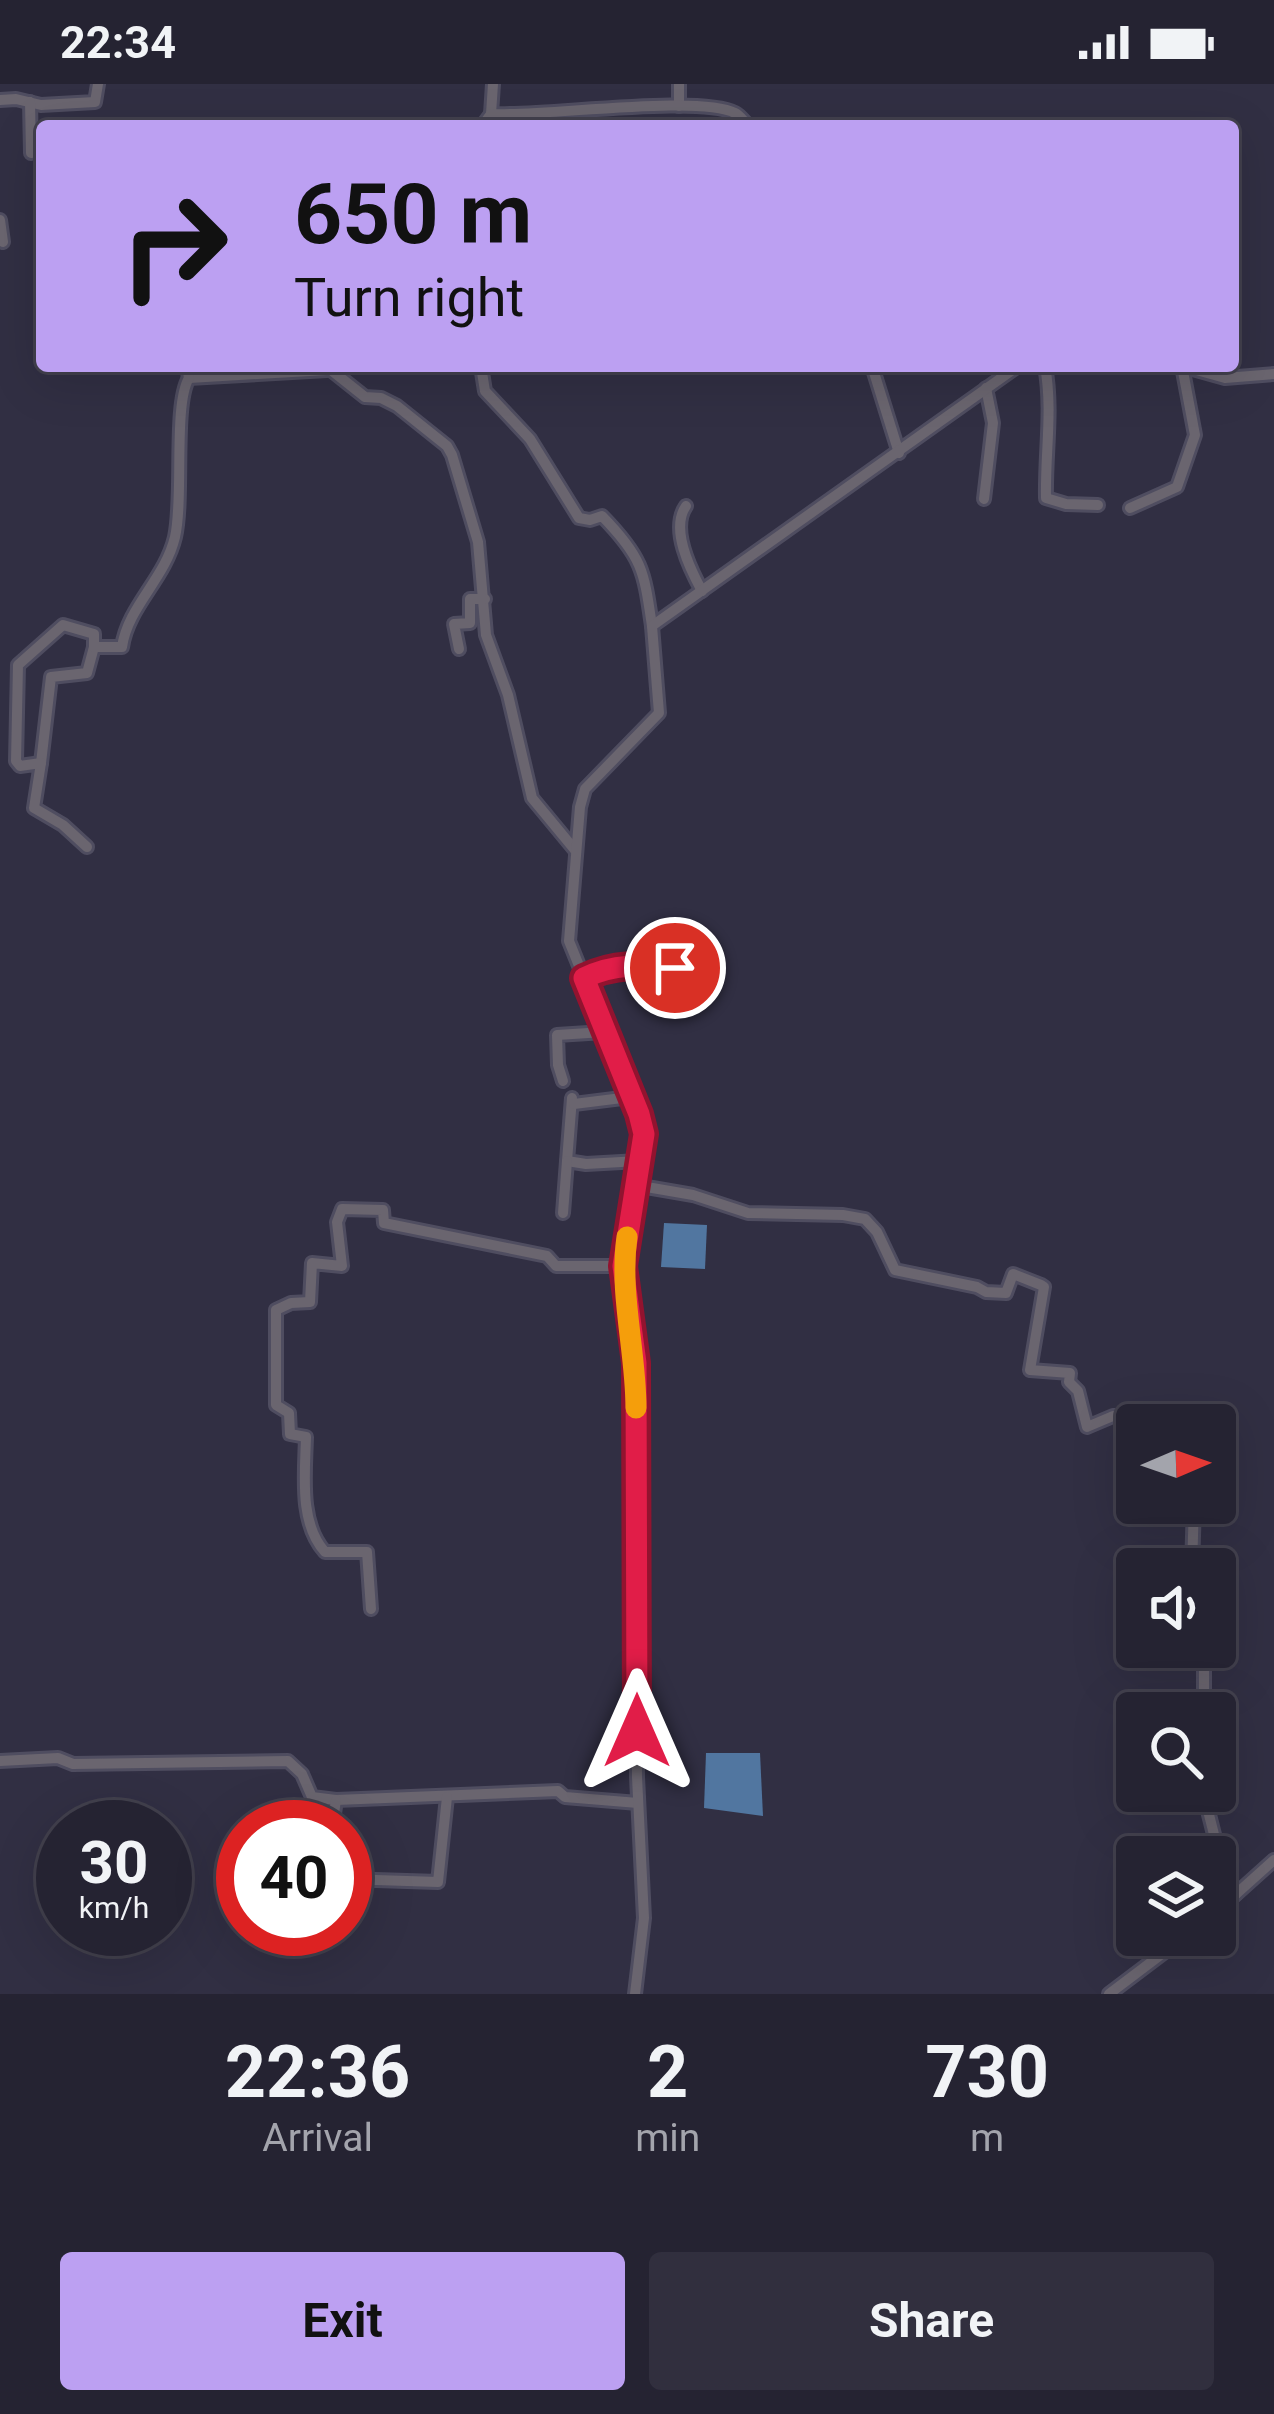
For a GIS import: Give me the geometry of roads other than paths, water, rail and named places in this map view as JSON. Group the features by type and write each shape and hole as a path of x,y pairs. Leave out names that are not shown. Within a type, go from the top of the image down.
{"street":[{"path":"0,100 41,105 95,102 98,84"},
{"path":"486,120 493,84"},
{"path":"679,84 679,106"},
{"path":"30,102 32,153 36,152"},
{"path":"490,114 698,105 734,113 742,120"},
{"path":"0,220 3,242"},
{"path":"94,647 122,647 125,626 158,580 175,538 182,389 188,372"},
{"path":"331,372 365,398 381,398 397,406 447,446 478,542 486,635 508,695 532,798 575,850"},
{"path":"482,372 485,391 530,439 579,518 602,517 641,563 652,626 659,713 585,789 569,941 644,1134 623,1266 636,1363 638,1803 644,1918 634,1994"},
{"path":"874,372 898,453"},
{"path":"652,626 1009,372"},
{"path":"1046,372 1051,414 1046,498 1098,505"},
{"path":"1130,508 1177,487 1194,446 1195,420 1183,372"},
{"path":"1204,372 1225,378 1274,374"},
{"path":"984,499 992,423 986,388"},
{"path":"686,506 679,524 692,574 702,592"},
{"path":"459,649 454,624 470,622 470,599 485,598"},
{"path":"41,763 20,766 16,761 18,665 63,625 94,634 94,647 87,673 51,677 41,763 34,808 63,825 86,848"},
{"path":"584,978 608,968 638,964 710,971"},
{"path":"563,1081 556,1035 604,1032"},
{"path":"563,1213 573,1101 630,1097"},
{"path":"567,1161 639,1161"},
{"path":"635,1185 693,1195 748,1213 865,1219 877,1232 895,1270 986,1292 1006,1293 1013,1274 1041,1285 1030,1370 1070,1373 1069,1382 1078,1391 1087,1427 1116,1417"},
{"path":"371,1609 368,1552 325,1552 312,1538 305,1485 306,1437 290,1434 290,1413 276,1405 276,1310 290,1303 310,1302 312,1263 342,1266 337,1222 342,1209 383,1210 384,1223 547,1256 556,1266 623,1266"},
{"path":"0,1761 288,1761 302,1774 312,1797 336,1800 558,1791 566,1797 638,1803"},
{"path":"372,1880 438,1882 448,1797"},
{"path":"1236,1894 1274,1860"},
{"path":"1114,1992 1160,1956"}],"water":[{"path":"664,1223 707,1225 705,1269 661,1267"},
{"path":"706,1753 760,1753 763,1816 704,1808"}]}
